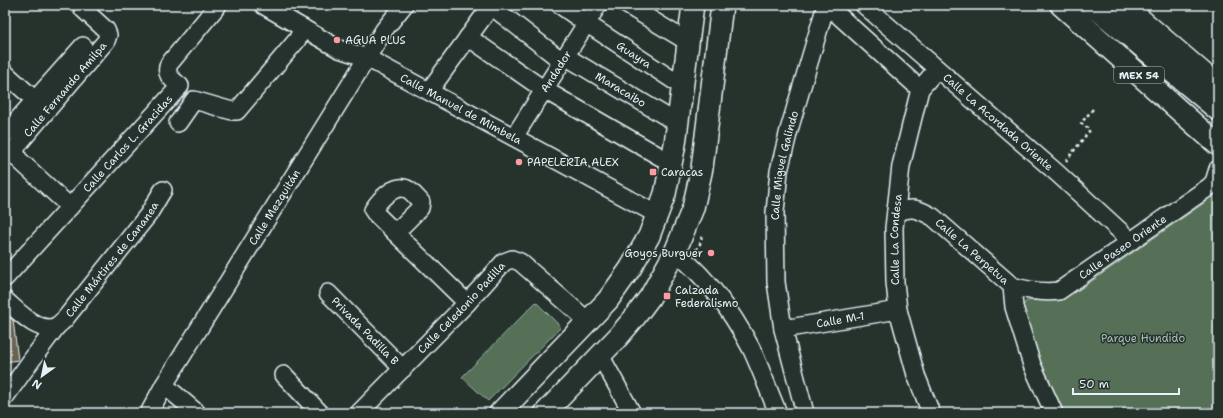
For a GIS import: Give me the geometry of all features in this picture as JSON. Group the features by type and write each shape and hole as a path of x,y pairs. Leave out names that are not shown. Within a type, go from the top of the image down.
{"main road":[{"path":"500,413 589,322 608,300 641,251 658,215 665,194 671,163 692,5"},
{"path":"545,413 618,336 650,297 675,252 693,208 702,168 722,5"},
{"path":"1092,5 1218,110"},
{"path":"1124,5 1218,86"},
{"name":"MEX 54","path":"1064,7 1218,145"}],"street":[{"name":"Calle Fernando Amilpa","path":"70,207 18,159 15,150 20,142 106,41 108,35 106,30 83,9 82,5"},
{"name":"Calle Carlos L. Gracidas","path":"5,278 180,86 168,75 167,69 169,64 218,5"},
{"name":"Calle Manuel de Mimbela","path":"263,5 339,49 367,58 658,215"},
{"name":"Calle Mezquitán","path":"149,413 164,385 384,30 404,5"},
{"path":"429,91 490,5"},
{"name":"Maracaibo","path":"490,5 563,58 677,123"},
{"name":"Guayra","path":"560,5 586,24 682,86"},
{"name":"Andador","path":"514,137 598,5"},
{"path":"627,5 688,42"},
{"path":"827,5 920,89"},
{"name":"Calle Miguel Galindo","path":"783,330 776,282 775,253 775,212 779,171 789,130 827,5"},
{"name":"Calle La Acordada Oriente","path":"864,5 1057,173 1131,241"},
{"path":"178,123 194,100 232,111 237,111 297,40 303,28"},
{"path":"468,37 544,89 671,163"},
{"path":"5,134 83,46"},
{"name":"Calle La Condesa","path":"931,413 916,375 898,310 895,282 894,228 901,166 920,89 937,69"},
{"path":"5,73 35,100"},
{"name":"Calle Paseo Oriente","path":"1012,286 1031,292 1045,293 1059,291 1209,187 1214,182 1218,169"},
{"name":"Calle Mártires de Cananea","path":"5,397 32,358 57,326 64,320 148,214 163,190"},
{"name":"Calle La Perpetua","path":"896,212 909,208 922,211 933,217 1012,286 1014,307 1032,365 1054,413"},
{"path":"395,233 467,303"},
{"path":"675,252 697,271 732,315 751,349 776,407 791,409 803,406 783,330"},
{"name":"Calle Celedonio Padilla","path":"359,413 467,303 504,262 512,259 520,262 589,322"},
{"name":"Privada Padilla B","path":"328,293 403,369"},
{"name":"Calle Mártires de Cananea","path":"5,300 32,323 42,327 51,328 57,326"},
{"name":"Calle M-1","path":"783,330 898,310"},
{"path":"600,355 632,413"},
{"path":"284,375 320,413"},
{"path":"164,385 197,413"}],"path":[{"path":"1057,173 1090,130 1081,123 1093,109"}],"green space":[{"name":"Parque Hundido","path":"1218,189 1218,408 1216,413 1063,413 1049,387 1033,350 1023,306 1026,301 1049,299 1079,290 1204,203"},
{"path":"536,302 561,327 488,401 462,377"}],"building":[{"path":"5,316 8,316 13,320 18,360 5,362"}],"place":[{"name":"AGUA PLUS","path":"337,40"},
{"name":"PAPELERIA ALEX","path":"519,162"},
{"name":"Caracas","path":"653,172"},
{"name":"Goyos Burguer","path":"711,253"},
{"name":"Calzada Federalismo","path":"667,296"}]}
